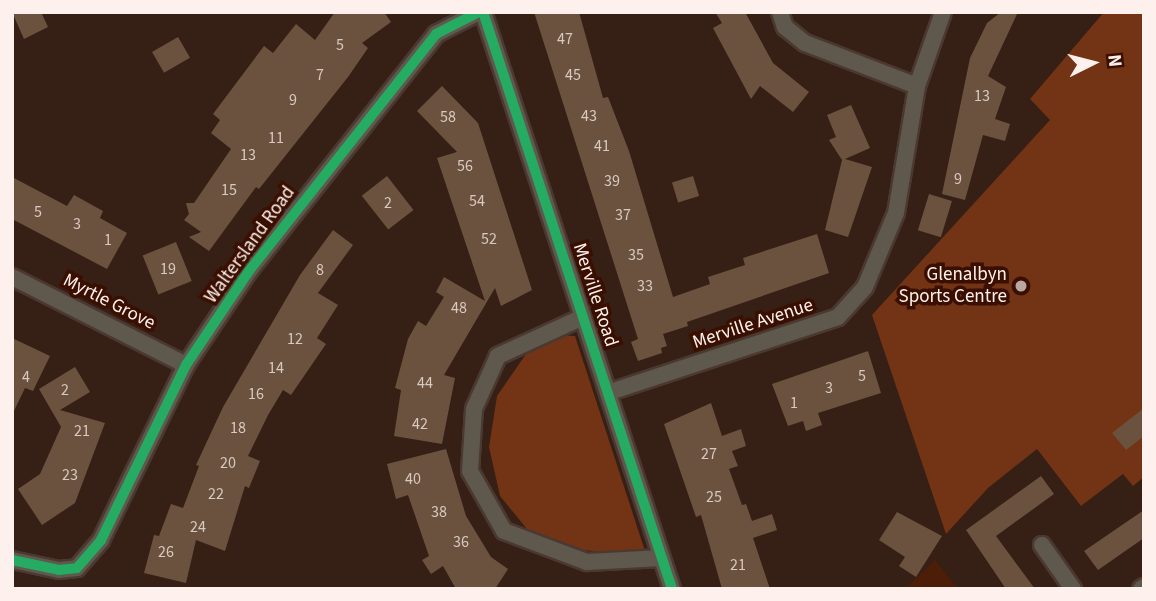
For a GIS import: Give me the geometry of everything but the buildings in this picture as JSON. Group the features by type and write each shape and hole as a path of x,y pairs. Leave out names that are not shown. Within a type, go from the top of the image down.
{"street":[{"name":"Merville Road","path":"481,12 610,392 672,589"},
{"name":"Waltersland Road","path":"12,560 59,570 77,568 101,540 186,365 249,271 436,34 481,12"},
{"path":"780,12 785,27 806,43 918,86"},
{"name":"Merville Avenue","path":"610,392 838,317 865,287 895,213 918,86 943,12"},
{"name":"Myrtle Grove","path":"12,276 186,365"},
{"name":"Merville Road","path":"583,317 498,356 474,409 470,471 504,531 587,562 662,558"},
{"path":"1042,545 1073,589"}],"shaded area":[{"name":"Glenalbyn Sports Centre","path":"1104,12 1144,12 1144,477 1133,486 1123,474 1081,506 1037,449 988,488 946,534 872,315 1050,120 1030,99"},
{"path":"557,335 575,336 645,551 622,554 572,549 527,529 500,496 489,447 497,396 526,354"},
{"path":"935,560 958,589 905,589"}],"cycle path":[{"path":"12,560 59,570 77,568 101,540 186,365 249,271 436,34 479,12"},
{"path":"483,12 672,589"}],"place":[{"name":"Glenalbyn Sports Centre","path":"1021,286"}]}
